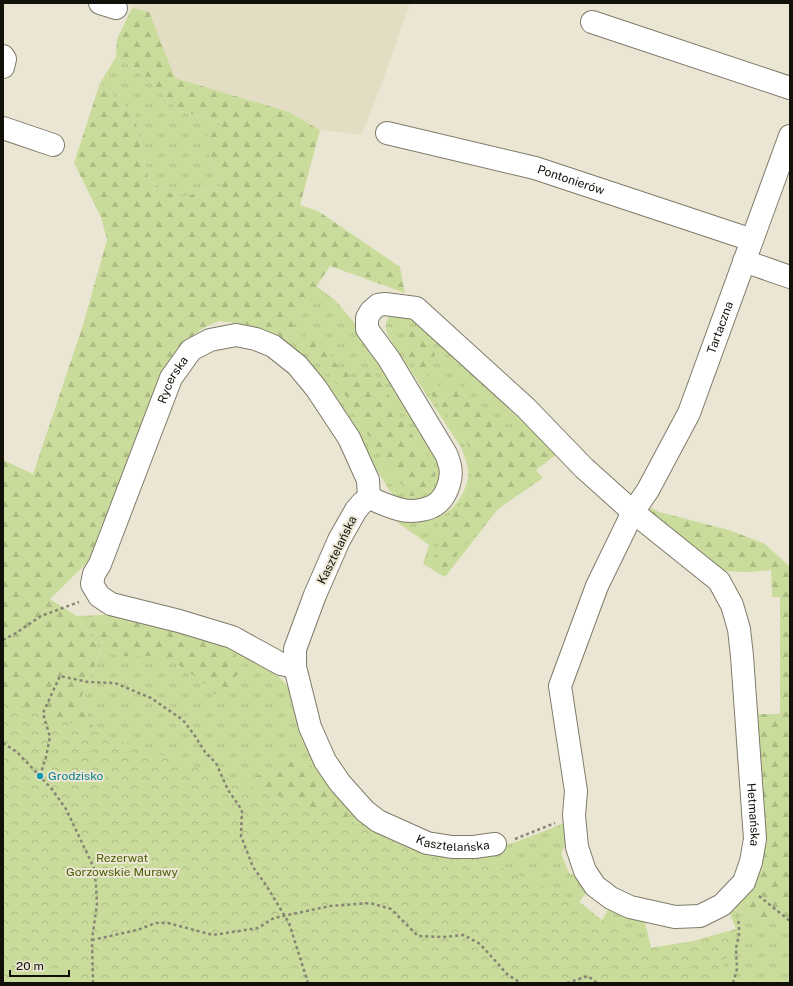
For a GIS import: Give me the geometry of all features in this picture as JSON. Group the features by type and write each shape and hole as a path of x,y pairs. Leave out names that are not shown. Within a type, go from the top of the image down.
{"street":[{"path":"592,22 790,88"},
{"path":"3,56 5,59 3,67"},
{"path":"3,128 53,145"},
{"name":"Pontonierów","path":"387,133 535,168 752,240"},
{"name":"Tartaczna","path":"633,512 648,490 689,413 790,136"},
{"path":"744,261 790,276"},
{"name":"Hetmańska","path":"369,498 396,509 410,511 422,510 435,505 445,493 450,478 450,467 446,454 389,359 367,329 367,318 371,311 378,305 385,304 416,308 526,408 584,468 633,512 700,564 719,582 732,605 739,629 742,656 754,839 751,862 744,882 722,905 700,916 675,917 630,907 610,898 595,886 585,871 578,847 574,815"},
{"name":"Rycerska","path":"99,596 92,584 94,574 100,564 172,378 191,350 210,340 236,334 256,338 273,346 297,365 316,388 349,438 368,480 369,498"},
{"name":"Kasztelańska","path":"369,498 356,510 339,540 295,649 295,667 310,727 325,760 340,783 365,811 378,821 427,842 452,847 474,847 495,844"},
{"path":"574,815 576,791 560,686 597,586 633,512"},
{"path":"99,596 111,604 179,621 232,637 281,664 295,667"}],"path":[{"path":"3,640 41,616 99,596"},
{"path":"40,776 50,737 43,713 60,676 88,682 115,683 151,698 183,720 205,752 216,764 228,790 242,810 241,836 253,867 266,885 289,923 308,983"},
{"path":"3,743 17,752 51,788 66,809 94,868 97,904 92,940 93,983"},
{"name":"Kasztelańska","path":"495,844 522,837 574,815"},
{"path":"744,882 764,901 790,921"},
{"path":"725,902 736,915 739,924 739,935 736,948 737,969 733,983"},
{"path":"92,940 137,930 156,923 168,923 213,935 258,928 274,918 316,909 370,903 391,909 418,936 443,937 464,935 480,944 508,975 521,983"},
{"path":"567,983 588,976 597,983"}],"shaded area":[{"path":"133,3 410,3 362,135 320,130 289,112 175,78 149,13 132,8"}],"green space":[{"path":"132,8 149,12 175,78 289,112 320,130 300,205 318,211 400,267 405,293 330,266 303,307 285,344 261,329 243,324 219,321 203,328 190,338 177,359 98,552 50,599 77,616 101,651 80,700 101,744 3,980 3,460 33,474 83,325 107,240 101,217 74,163 100,83 134,114 149,181 179,198 222,186 209,154 207,133 222,123 178,110 143,74 116,57 117,39"},
{"path":"116,57 143,74 178,110 222,123 209,154 222,186 179,198 149,181 134,114 100,83"},
{"path":"316,286 335,300 363,333 444,465 434,495 412,504 395,497 389,490 361,443 285,344 303,307"},
{"path":"396,314 411,315 428,329 449,353 557,454 536,470 543,478 498,509 445,577 423,564 429,545 397,522 394,515 412,521 426,521 445,514 453,507 464,490 467,480 468,467 462,449 388,336 386,328 387,321 389,316"},
{"path":"410,328 421,331 432,342 435,353 434,359 427,370 426,375 437,385 445,389 455,382 465,389 475,401 491,411 503,429 511,433 516,433 521,430 529,433 543,444 547,452 547,459 538,464 535,468 533,478 510,497 496,505 491,514 447,567 442,569 431,565 428,562 434,557 439,547 437,528 439,524 467,497 471,479 471,460 465,437 444,412 420,377 410,359 405,345 405,340"},
{"path":"306,330 315,332 336,364 353,378 367,373 377,376 386,389 400,416 432,466 436,475 430,490 421,496 410,496 387,467 354,413 346,396 304,343"},
{"path":"649,507 659,512 729,530 765,544 790,567 790,926 727,907 743,892 751,714 780,714 780,597 772,597 771,570 752,572 716,571 655,522"},
{"name":"Rezerwat Gorzowskie Murawy","path":"124,614 221,638 266,663 295,694 363,816 471,854 516,842 567,822 570,838 561,853 569,873 580,877 589,889 579,902 602,920 611,904 644,918 651,948 694,941 736,929 727,907 790,926 790,983 3,983 101,744 80,700 101,651 77,616"},
{"path":"99,617 120,618 144,622 179,635 205,641 222,647 232,653 243,666 236,676 230,681 229,696 225,699 219,697 189,672 164,658 157,656 125,656 110,654 101,647 96,640 88,620"},
{"name":"Rezerwat Gorzowskie Murawy","path":"3,699 412,843 471,854 579,902 602,920 650,948 694,941 737,929 718,983 3,983"},
{"path":"281,758 307,761 347,808 349,823 257,799 252,778 275,768"}],"place":[{"name":"Grodzisko","path":"40,776"}]}
